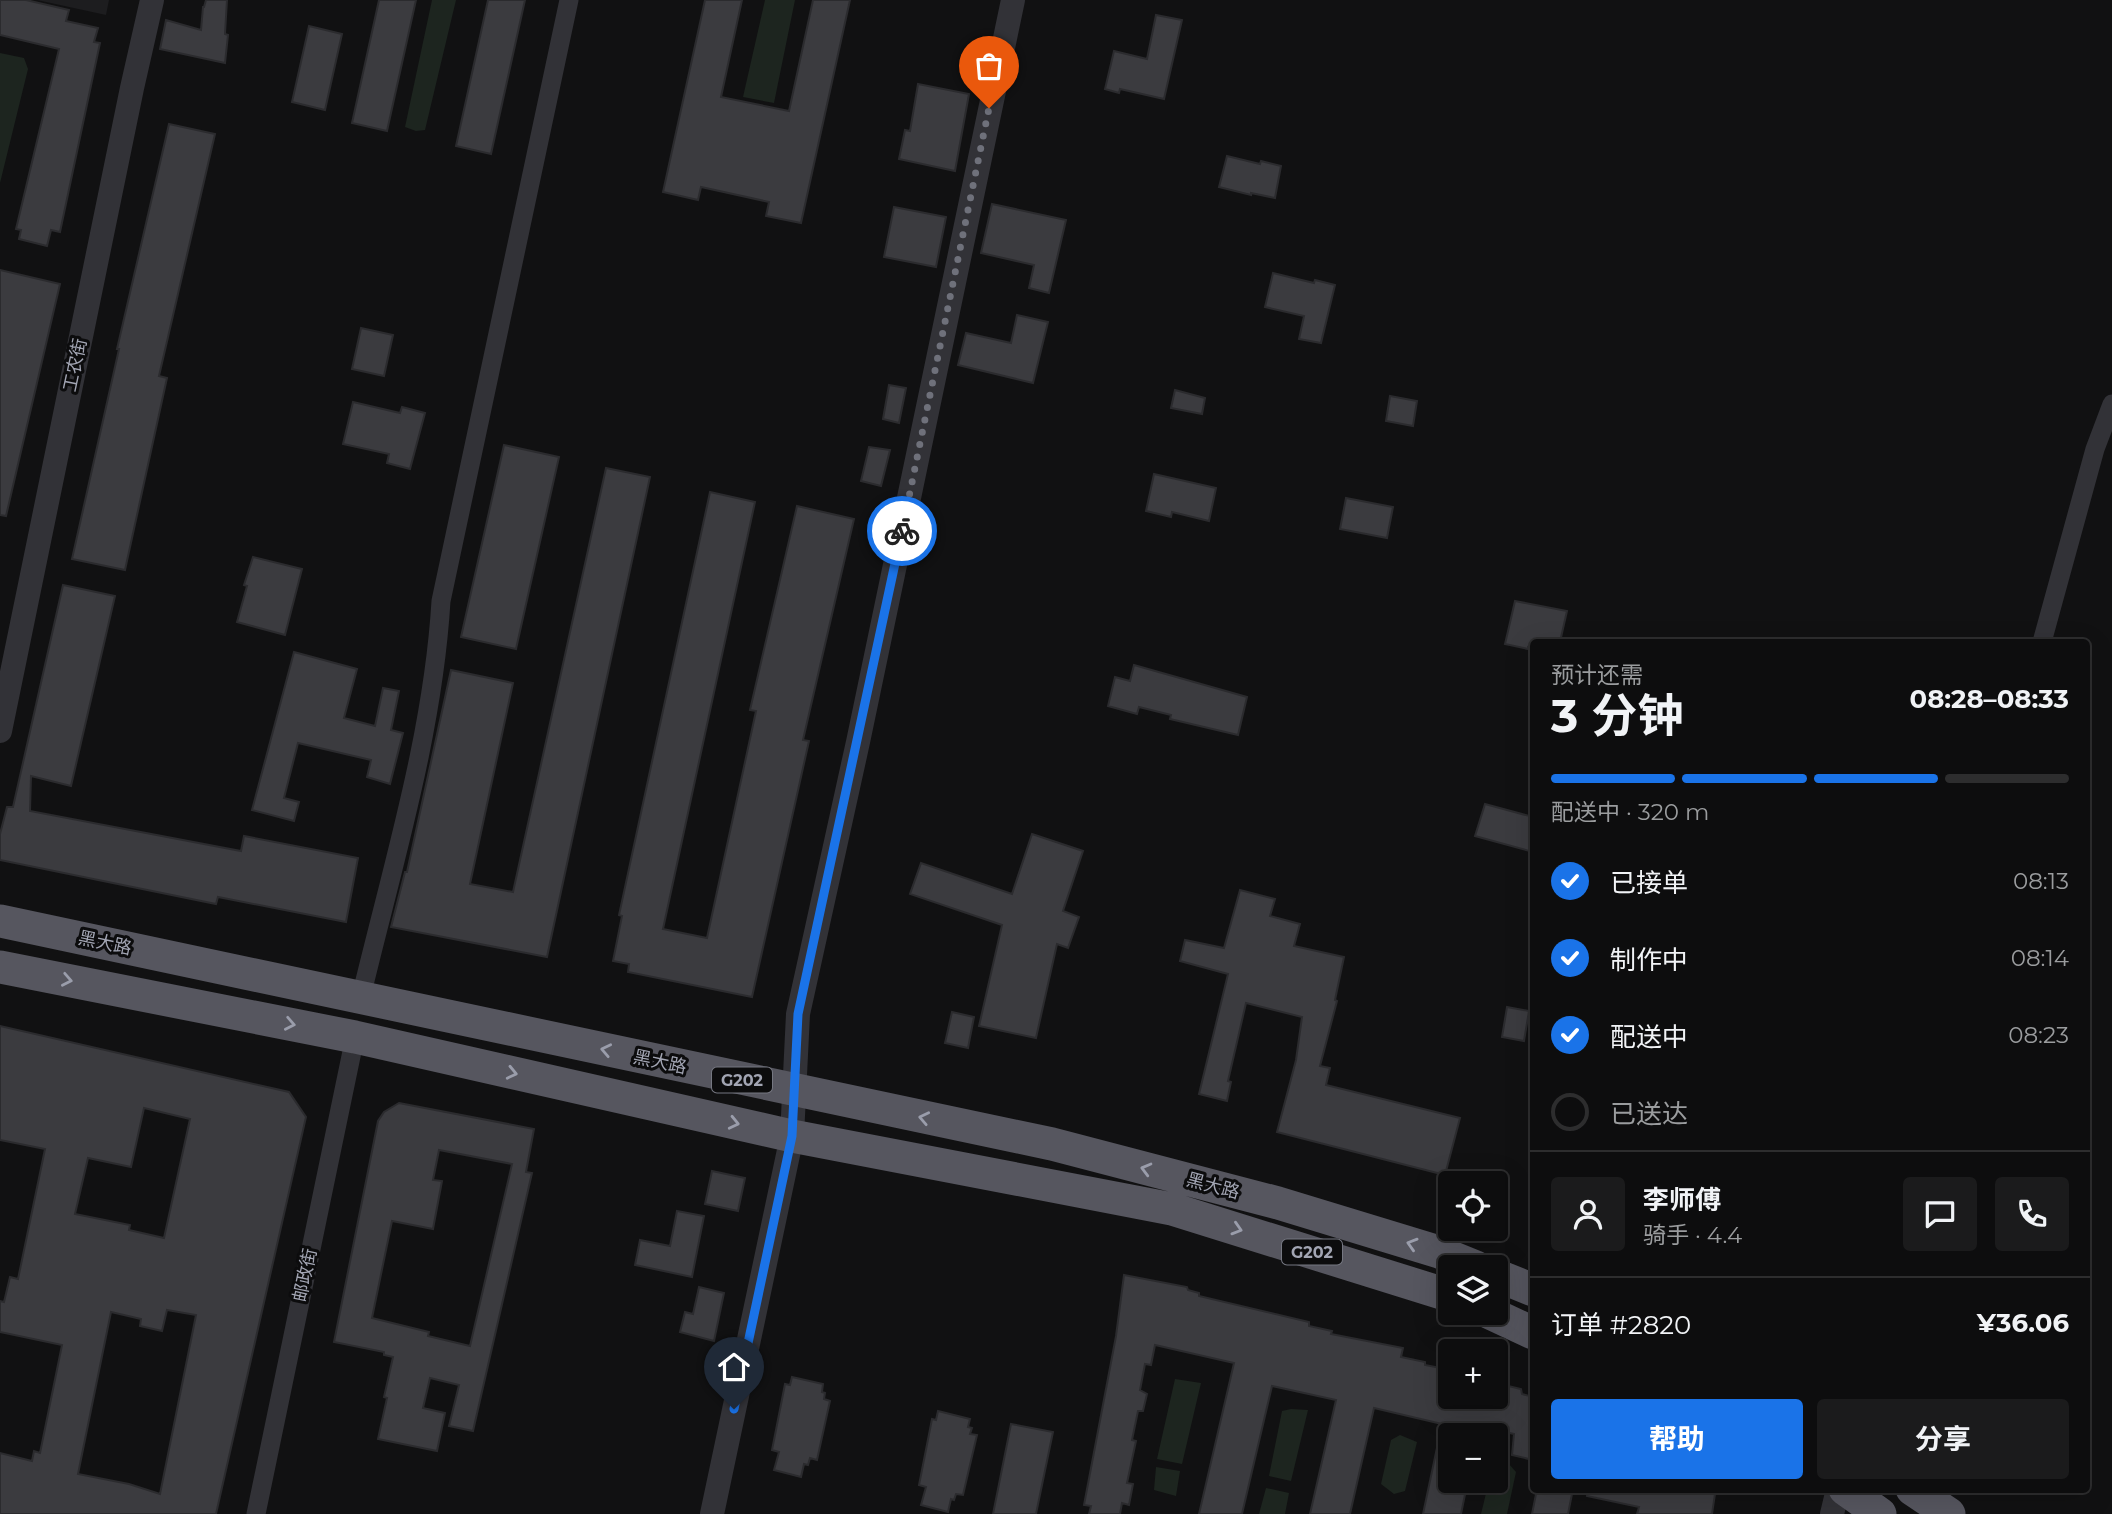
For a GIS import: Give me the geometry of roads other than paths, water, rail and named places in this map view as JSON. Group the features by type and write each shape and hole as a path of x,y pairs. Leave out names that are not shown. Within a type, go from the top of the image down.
{"highway":[{"name":"黑大路","path":"0,921 1052,1144 1278,1203 1446,1255"},
{"name":"黑大路","path":"0,967 355,1037 792,1136 1172,1209 1438,1292"},
{"path":"1508,1280 1530,1289"},
{"path":"1508,1321 1530,1331"},
{"path":"1851,1493 1880,1514"},
{"path":"1918,1493 1949,1514"}],"street":[{"name":"工农街","path":"0,731 152,0"},
{"path":"361,997 426,724 438,648 441,601 569,0"},
{"path":"712,1514 792,1136 798,1014 858,742 1013,0"},
{"path":"2043,639 2095,449 2112,404"},
{"name":"邮政街","path":"257,1514 355,1037"},
{"path":"1832,1514 1837,1493"}]}
